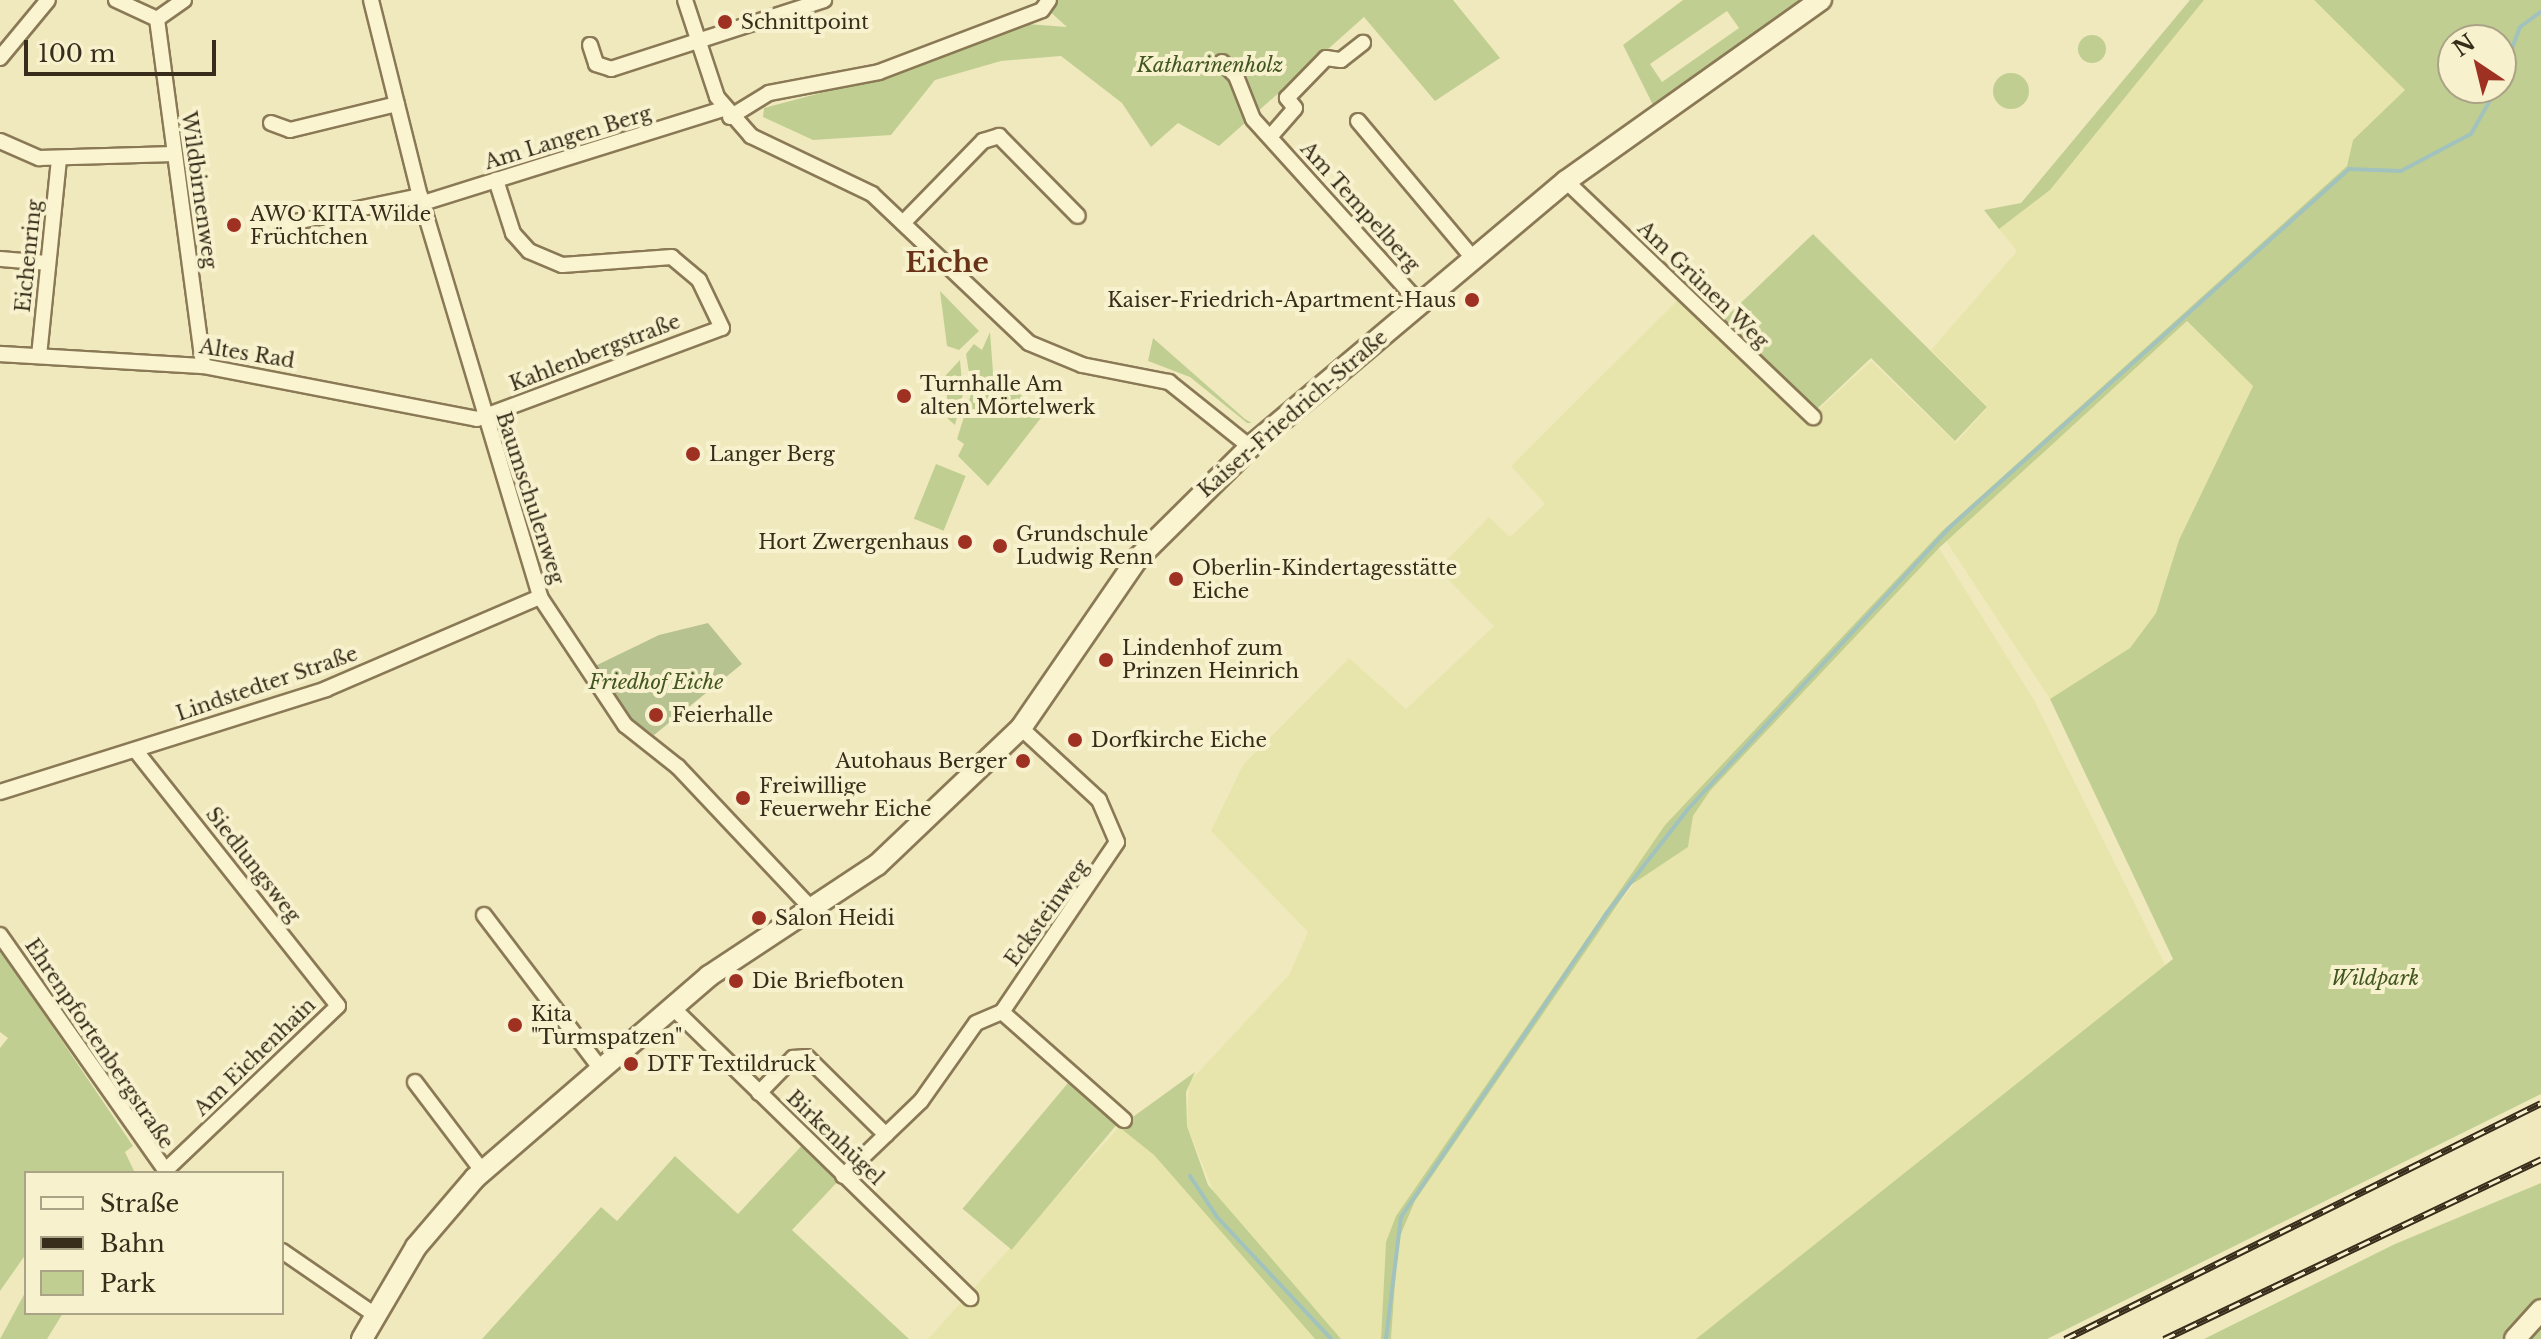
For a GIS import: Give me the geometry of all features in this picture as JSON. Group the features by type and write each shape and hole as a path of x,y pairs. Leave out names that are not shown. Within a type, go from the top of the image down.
{"street":[{"path":"0,58 48,0"},
{"path":"116,0 157,19 184,0"},
{"name":"Baumschulenweg","path":"371,0 483,417 540,597 625,725 678,767 811,908"},
{"path":"685,0 726,113 762,143 842,174 903,223 1029,343 1082,365 1169,382 1250,447"},
{"path":"590,45 596,64 611,69 824,0"},
{"name":"Am Langen Berg","path":"422,199 726,113 755,98 879,72 1042,10 1049,0"},
{"name":"Kaiser-Friedrich-Straße","path":"362,1339 430,1227 483,1172 672,1007 914,834 1021,728 1137,559 1250,447 1566,181 1821,0"},
{"name":"Wildbirnenweg","path":"157,19 203,366"},
{"name":"Am Tempelberg","path":"1270,137 1295,108 1287,98 1326,58 1341,60 1363,43"},
{"name":"Am Tempelberg","path":"1222,62 1270,137 1420,304"},
{"path":"271,123 290,130 397,104"},
{"path":"1358,121 1474,259"},
{"path":"903,223 983,141 999,136 1078,216"},
{"path":"0,141 59,160 174,154"},
{"name":"Eichenring","path":"39,356 59,160"},
{"name":"Kahlenbergstraße","path":"483,417 722,328 699,280 672,257 562,265 529,251 513,233 496,180"},
{"name":"Am Grünen Weg","path":"1566,181 1813,417"},
{"path":"281,225 422,199"},
{"path":"0,259 48,263"},
{"name":"Altes Rad","path":"0,354 203,366 483,417"},
{"name":"Lindstedter Straße","path":"0,792 326,689 540,597"},
{"name":"Ecksteinweg","path":"843,1176 921,1101 976,1023 1002,1012 1117,842 1099,800 1021,728"},
{"name":"Siedlungsweg","path":"136,751 338,1006"},
{"path":"484,915 601,1069"},
{"name":"Ehrenpfortenbergstraße","path":"0,935 165,1171"},
{"name":"Am Eichenhain","path":"167,1171 338,1006"},
{"name":"Birkenhügel","path":"672,1007 970,1298"},
{"path":"1002,1012 1124,1120"},
{"path":"759,1093 793,1058 807,1057 886,1135"},
{"path":"415,1082 483,1172"},
{"path":"284,1252 375,1315"},
{"path":"2515,1339 2541,1310"}],"shaded area":[{"path":"2204,0 2314,0 2406,90 2353,140 2347,166 1941,532 1665,825 1386,1242 1381,1339 1341,1339 1218,1203 1187,1126 1189,1082 1289,975 1308,932 1211,831 1243,765 1349,658 1406,709 1494,626 1438,569 1489,517 1510,537 1545,504 1511,466 1689,289 1815,413 1871,361 1956,443 1988,407 1931,350 2017,251 1999,229 2050,190"},
{"path":"2187,321 2253,385 2179,540 2156,613 2130,648 2050,699 1946,541"},
{"path":"1939,548 2034,700 2165,965 1696,1339 1391,1339 1398,1241 1415,1201 1595,937 1638,878 1688,847 1693,816 1710,791"},
{"path":"1119,1127 1154,1155 1315,1339 928,1339"}],"green space":[{"name":"Katharinenholz","path":"1037,0 1453,0 1500,58 1435,101 1364,17 1219,146 1178,123 1151,147 1122,103 1061,56 1001,61 935,80 891,135 813,140 763,117 764,108 892,74 1027,24 1067,27"},
{"path":"1683,0 1803,0 1654,107 1623,45","holes":["1727,11 1739,28 1662,82 1650,64"]},
{"path":"2190,0 2204,0 2050,190 1999,229 1984,210 2021,203"},
{"name":"Wildpark","path":"2314,0 2541,0 2541,1094 2047,1339 1696,1339 2173,959 2050,699 2130,648 2156,613 2179,540 2253,386 2187,321 1939,548 1710,791 1693,816 1688,847 1631,885 1415,1201 1398,1241 1391,1339 1381,1339 1386,1242 1396,1216 1665,825 1941,532 2347,166 2353,140 2405,90"},
{"path":"2092,35 2102,39 2106,49 2102,59 2092,63 2082,59 2078,49 2082,39"},
{"path":"2011,73 2024,78 2029,91 2024,104 2011,109 1998,104 1993,91 1998,78"},
{"path":"1813,234 1987,407 1955,441 1871,358 1817,409 1724,319"},
{"path":"940,291 979,331 959,350 947,346"},
{"path":"990,332 993,372 1044,414 988,486 958,456 964,444 957,439 972,391 966,354 974,344 982,350"},
{"path":"1153,338 1252,423 1247,423 1190,377 1148,361"},
{"path":"960,360 963,394 955,425 948,419 946,375"},
{"path":"936,464 966,476 944,531 914,519"},
{"name":"Friedhof Eiche","path":"708,623 742,664 654,735 632,719 593,667 659,635"},
{"path":"0,949 133,1146 125,1152 134,1171 24,1171 24,1257 0,1291 0,1048 8,1038 0,1032"},
{"path":"1195,1072 1186,1092 1187,1126 1208,1185 1341,1339 1315,1339 1154,1155 1119,1127"},
{"path":"1068,1083 1117,1124 1012,1250 963,1209"},
{"path":"807,1140 843,1176 792,1230 909,1339 482,1339 601,1207 617,1221 675,1156 738,1214"},
{"path":"2541,1183 2541,1339 2204,1339 2395,1244"},
{"path":"24,1295 24,1315 62,1315 47,1339 0,1339"}],"waterway":[{"path":"2517,35 2520,27 2541,12"},
{"path":"1386,1339 1401,1217 1606,914 1688,809 1948,529 2349,169 2401,171 2471,134 2488,104"},
{"path":"1190,1176 1217,1217 1331,1339"}],"railway":[{"path":"2065,1339 2541,1103"},
{"path":"2164,1339 2541,1159"}],"place":[{"name":"Schnittpoint","path":"725,22"},
{"name":"AWO KITA Wilde Früchtchen","path":"234,225"},
{"name":"Kaiser-Friedrich-Apartment-Haus","path":"1472,300"},
{"name":"Turnhalle Am alten Mörtelwerk","path":"904,396"},
{"name":"Langer Berg","path":"693,454"},
{"name":"Hort Zwergenhaus","path":"965,542"},
{"name":"Grundschule Ludwig Renn","path":"1000,546"},
{"name":"Oberlin-Kindertagesstätte Eiche","path":"1176,579"},
{"name":"Lindenhof zum Prinzen Heinrich","path":"1106,660"},
{"name":"Feierhalle","path":"656,715"},
{"name":"Dorfkirche Eiche","path":"1075,740"},
{"name":"Autohaus Berger","path":"1023,761"},
{"name":"Freiwillige Feuerwehr Eiche","path":"743,798"},
{"name":"Salon Heidi","path":"759,918"},
{"name":"Die Briefboten","path":"736,981"},
{"name":"Kita \"Turmspatzen\"","path":"515,1025"},
{"name":"DTF Textildruck","path":"631,1064"}],"district":[{"name":"Eiche","path":"947,263"}]}
